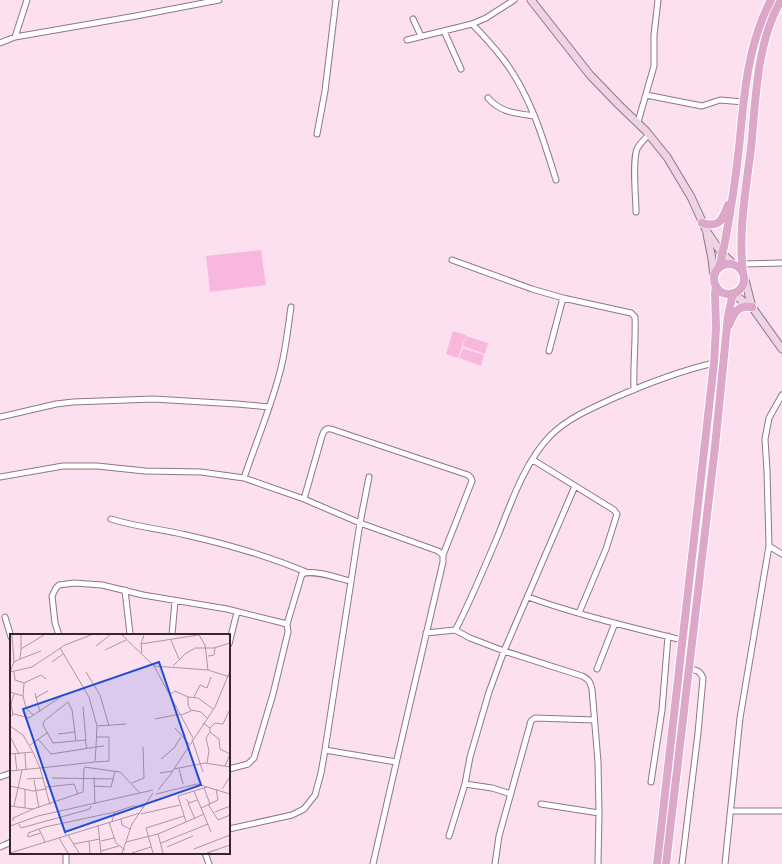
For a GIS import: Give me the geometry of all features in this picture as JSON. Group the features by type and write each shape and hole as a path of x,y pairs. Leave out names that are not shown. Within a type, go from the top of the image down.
{"main road":[{"path":"657,864 714,363 716,327 716,271 719,267 723,254 733,195 746,83 754,42 771,0"},
{"path":"715,282 722,292 728,294 734,293 742,287 744,274 738,264 757,85 763,47 769,26 781,0"},
{"path":"746,83 757,85"},
{"path":"702,222 715,225 720,222 733,195"},
{"path":"719,267 726,264 738,264"},
{"path":"666,864 728,316 734,293"},
{"path":"727,329 735,312 741,307 752,307"}],"street":[{"path":"15,37 27,0"},
{"path":"0,43 15,37 219,0"},
{"path":"317,134 325,91 336,0"},
{"path":"407,40 472,24 486,18 514,0"},
{"path":"531,0 590,75 638,122 667,157 690,197 707,232 723,254 738,264 782,264"},
{"path":"638,122 654,66 654,34 658,0"},
{"path":"413,19 421,36"},
{"path":"472,24 504,59 519,84 542,133 556,180"},
{"path":"444,31 461,69"},
{"path":"646,95 702,106 720,100 744,102"},
{"path":"488,98 494,106 504,111 534,116"},
{"path":"636,212 636,152 641,143 649,134"},
{"path":"707,232 715,282"},
{"path":"452,260 532,289 563,298 631,313 635,317 634,390"},
{"path":"744,274 752,307"},
{"path":"734,293 752,307 782,349"},
{"path":"549,351 563,298"},
{"path":"244,478 269,407 284,353 291,307"},
{"path":"455,630 490,555 516,491 533,460 551,435 562,426 597,406 692,368 714,363"},
{"path":"725,864 740,718 769,546 765,439 769,418 782,395"},
{"path":"0,417 68,402 160,399 269,407"},
{"path":"304,499 322,436 327,428 468,476 472,481 443,555 443,562 396,762 374,864"},
{"path":"533,460 614,510 617,514 606,549 579,613"},
{"path":"0,477 63,466 97,466 145,470 201,472 244,478 304,499 360,523 438,551 443,555"},
{"path":"230,829 292,816 304,808 315,795 325,750 350,581 369,477"},
{"path":"449,836 465,784 472,751 489,692 504,651 575,486"},
{"path":"111,519 127,524 186,535 248,552 306,572 350,581"},
{"path":"769,546 782,554"},
{"path":"230,769 248,764 254,758 273,694 288,632 287,624 302,574 306,572"},
{"path":"59,634 55,623 52,596 59,585 74,583 102,585 143,595 237,612 287,624"},
{"path":"125,590 130,634"},
{"path":"528,597 579,613 682,640"},
{"path":"172,634 175,601"},
{"path":"230,640 237,612"},
{"path":"5,617 10,634"},
{"path":"597,669 615,623"},
{"path":"426,633 455,630 470,638 504,651 587,678 590,682 592,689 598,762 598,864"},
{"path":"651,782 662,710 668,636"},
{"path":"682,864 698,733 703,678 698,670 688,669"},
{"path":"495,864 499,836 531,721 535,718 594,720"},
{"path":"325,750 396,762"},
{"path":"0,777 10,774"},
{"path":"465,784 492,788 511,794"},
{"path":"541,804 599,814"},
{"path":"731,811 782,810"},
{"path":"0,847 10,842"},
{"path":"205,854 209,864"}],"shaded area":[{"path":"261,250 266,285 210,292 206,256"},
{"path":"453,331 466,335 458,358 446,354"},
{"path":"466,336 488,343 485,354 463,346"},
{"path":"463,348 484,355 481,366 459,358"}]}
